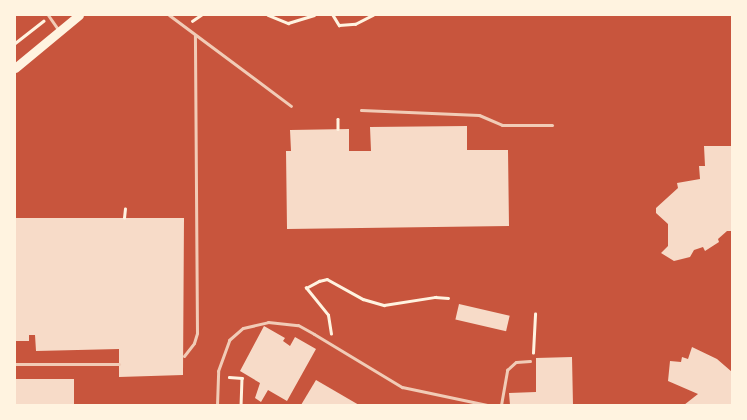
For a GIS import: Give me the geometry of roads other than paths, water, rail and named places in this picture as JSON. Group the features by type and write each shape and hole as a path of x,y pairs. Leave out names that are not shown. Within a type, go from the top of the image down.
{"main road":[{"path":"15,68 79,15"}],"lane":[{"path":"169,15 291,106"},
{"path":"49,16 59,31"},
{"path":"184,356 194,343 197,333 195,35"},
{"path":"361,110 479,115 502,125 552,124"},
{"path":"217,405 222,357 229,340 243,328 268,322 298,326 330,343 402,388 487,405"},
{"path":"501,405 507,370 516,362 530,361"},
{"path":"15,364 119,364"}]}
